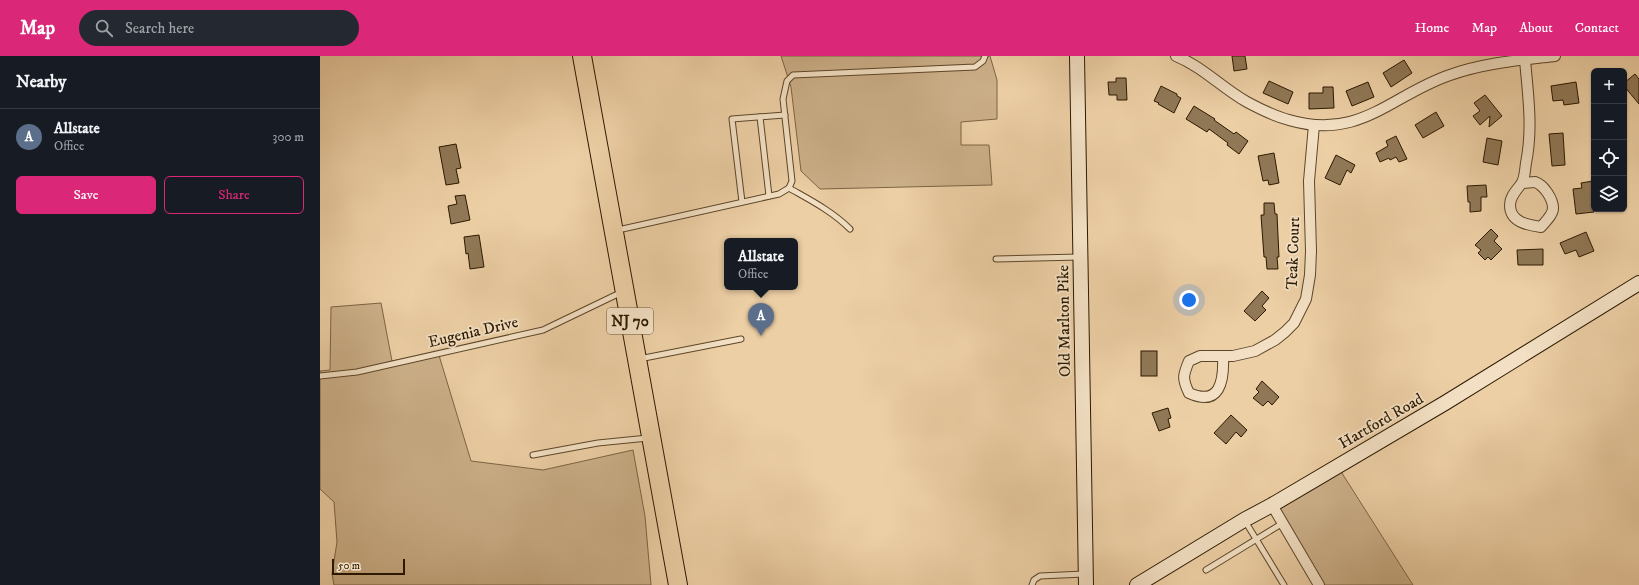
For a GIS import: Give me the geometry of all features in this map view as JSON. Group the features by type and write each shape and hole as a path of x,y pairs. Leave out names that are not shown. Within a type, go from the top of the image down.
{"highway":[{"name":"NJ 70","path":"582,56 678,585"}],"street":[{"name":"Old Marlton Pike","path":"1076,56 1086,579"},
{"path":"1176,56 1195,60 1246,102 1279,117 1314,125 1335,125 1358,120 1382,110 1426,85 1452,74 1474,68 1555,56"},
{"path":"1522,183 1535,182 1550,196 1553,208 1549,217 1541,227 1527,225 1518,221 1513,216 1510,204 1514,190 1522,183 1528,152 1530,130 1525,60"},
{"name":"Teak Court","path":"1223,357 1224,373 1217,392 1206,398 1197,397 1189,393 1184,382 1184,373 1189,361 1200,356 1223,357 1250,353 1275,340 1294,323 1306,299 1311,251 1309,181 1314,125"},
{"name":"Hartford Road","path":"1137,585 1244,520 1445,403 1639,283"},
{"path":"1272,505 1319,585"}],"lane":[{"path":"614,231 780,194 789,188 792,181 783,99 787,81 793,75 975,67 985,56"},
{"path":"742,202 732,119 785,115"},
{"path":"760,117 769,196"},
{"path":"789,188 822,206 840,219 850,229"},
{"path":"996,259 1080,257"},
{"name":"Eugenia Drive","path":"320,376 357,372 543,330 625,291"},
{"path":"636,359 740,339"},
{"path":"532,455 598,443 651,438"},
{"path":"1244,520 1284,585"},
{"path":"1206,570 1283,523"},
{"path":"1032,585 1034,580 1040,576 1086,579"}],"shaded area":[{"path":"781,56 990,56 997,80 997,119 961,122 961,145 989,145 992,185 820,189 801,171 791,87"},
{"path":"381,303 392,361 438,352 471,461 543,470 633,450 645,516 651,585 334,585 332,574 337,542 334,502 320,489 320,371 330,370 331,307"},
{"path":"1340,470 1413,585 1320,585 1277,505"}],"building":[{"path":"1232,56 1245,56 1247,69 1234,71"},
{"path":"1404,60 1412,73 1391,87 1383,73"},
{"path":"1635,74 1639,79 1639,104 1627,90 1627,81"},
{"path":"1116,78 1126,78 1127,100 1117,100 1117,95 1109,95 1108,82 1116,82"},
{"path":"1269,81 1293,92 1288,104 1263,93"},
{"path":"1368,82 1374,97 1352,106 1346,91"},
{"path":"1576,82 1579,103 1564,105 1563,100 1553,101 1551,86"},
{"path":"1161,86 1177,94 1177,96 1181,98 1174,113 1154,101"},
{"path":"1323,87 1333,87 1334,108 1309,109 1309,93 1323,93"},
{"path":"1485,95 1502,116 1489,127 1490,116 1480,125 1473,116 1480,111 1474,103"},
{"path":"1194,106 1215,119 1214,120 1234,134 1236,132 1248,141 1239,154 1227,145 1228,143 1209,129 1207,132 1186,119"},
{"path":"1436,112 1444,126 1423,138 1415,125"},
{"path":"1563,133 1565,165 1552,166 1549,134"},
{"path":"1396,136 1407,159 1399,162 1396,157 1380,162 1376,153 1388,146 1386,141"},
{"path":"1487,138 1502,141 1498,165 1483,162"},
{"path":"456,144 461,168 456,169 459,183 446,185 439,147"},
{"path":"1274,153 1279,183 1269,185 1268,180 1263,181 1258,156"},
{"path":"1336,155 1355,165 1351,173 1347,170 1340,185 1325,178"},
{"path":"1591,181 1591,212 1594,212 1576,214 1573,189 1582,188 1581,183"},
{"path":"1486,185 1487,197 1481,197 1481,211 1470,212 1467,186"},
{"path":"465,195 470,220 451,224 448,206 457,204 455,196"},
{"path":"1264,203 1274,203 1275,214 1277,214 1279,257 1277,257 1278,269 1267,269 1266,257 1264,257 1261,215 1264,215"},
{"path":"1491,229 1498,236 1494,241 1502,249 1491,260 1488,257 1485,260 1478,253 1481,250 1475,245"},
{"path":"1586,232 1594,251 1579,257 1576,250 1565,254 1560,243"},
{"path":"479,235 484,267 470,269 464,237"},
{"path":"1543,249 1543,265 1518,265 1517,250"},
{"path":"1262,291 1269,298 1262,306 1266,310 1255,321 1244,311"},
{"path":"1141,351 1157,351 1157,376 1141,376"},
{"path":"1262,381 1279,397 1272,405 1268,401 1263,406 1253,398 1259,392 1256,389"},
{"path":"1168,408 1171,418 1168,419 1170,427 1159,431 1152,413"},
{"path":"1231,415 1247,430 1241,437 1236,432 1226,444 1214,433"}],"place":[{"name":"Allstate","path":"761,336"}]}
